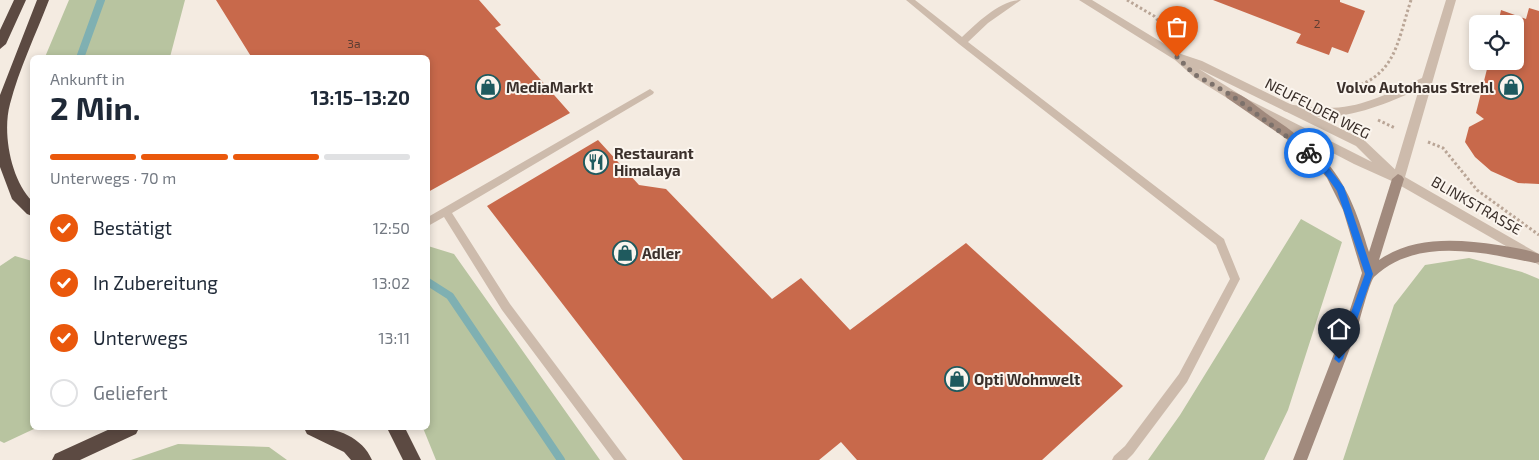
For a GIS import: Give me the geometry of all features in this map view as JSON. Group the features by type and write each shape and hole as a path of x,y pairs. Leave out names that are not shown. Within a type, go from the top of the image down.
{"highway":[{"path":"0,44 20,0"},
{"path":"30,208 18,195 6,164 1,134 2,105 43,0"},
{"path":"61,460 126,430"},
{"path":"317,430 350,446 363,460"},
{"path":"397,430 412,460"}],"main road":[{"path":"1231,95 1299,144 1322,165 1341,190 1369,274"},
{"path":"1300,460 1369,274 1398,178"},
{"path":"1369,274 1399,254 1430,247 1482,247 1537,259"}],"street":[{"name":"NEUFELDER WEG","path":"1084,0 1177,57 1198,64 1360,143 1398,178"},
{"path":"1398,178 1452,0"},
{"name":"NEUFELDER WEG","path":"1177,57 1194,74 1231,95 1344,156 1398,178"},
{"path":"1288,108 1318,113 1338,113 1361,108 1428,80"},
{"name":"BLINKSTRASSE","path":"1398,178 1537,259"}],"lane":[{"path":"910,0 1220,242 1235,279 1183,378 1129,450 1118,460"},
{"path":"962,42 985,20 1017,0"},
{"path":"430,221 650,92"},
{"path":"446,212 506,307 621,460"}],"path":[{"path":"1127,0 1154,16 1165,27"},
{"path":"1334,93 1369,82 1381,73 1393,51 1411,0"},
{"path":"1361,108 1378,120 1443,148 1477,190 1539,235"}],"green space":[{"path":"69,0 185,0 171,55 46,55"},
{"path":"1301,219 1342,242 1288,410 1264,460 1148,460 1180,415"},
{"path":"430,247 454,254 600,460 436,460 424,430 430,430"},
{"path":"15,256 30,260 30,430 32,430 4,443 0,441 0,266"},
{"path":"1469,258 1522,272 1539,279 1539,460 1343,460 1394,305 1425,265"},
{"path":"178,444 269,447 287,460 131,460"}],"building":[{"path":"216,0 479,0 501,25 495,28 570,113 430,191 430,55 250,55"},
{"path":"1213,0 1340,0 1340,2 1365,11 1348,53 1332,47 1329,55 1296,43 1301,34"},
{"name":"Volvo Autohaus Strehl","path":"1529,8 1539,11 1539,184 1518,183 1491,171 1475,157 1465,142 1469,127 1484,119 1476,113 1487,70 1524,70 1524,18 1526,19"},
{"name":"Volvo Autohaus Strehl","path":"1501,10 1515,15 1500,15"},
{"path":"598,140 639,185 666,189 772,299 801,278 850,330 966,243 1123,386 1042,460 857,460 841,442 819,460 683,460 487,206"}],"waterway":[{"path":"81,55 101,0"},
{"path":"430,283 450,296 561,460"}],"way so far":[{"path":"1177,57 1194,74 1231,95 1309,153"}],"place":[{"name":"MediaMarkt","path":"488,87"},
{"name":"Volvo Autohaus Strehl","path":"1511,87"},
{"name":"Restaurant Himalaya","path":"596,162"},
{"name":"Adler","path":"625,253"},
{"name":"Opti Wohnwelt","path":"957,379"}],"route":[{"path":"1309,153 1322,165 1341,190 1352,218 1369,274 1339,359"}]}
